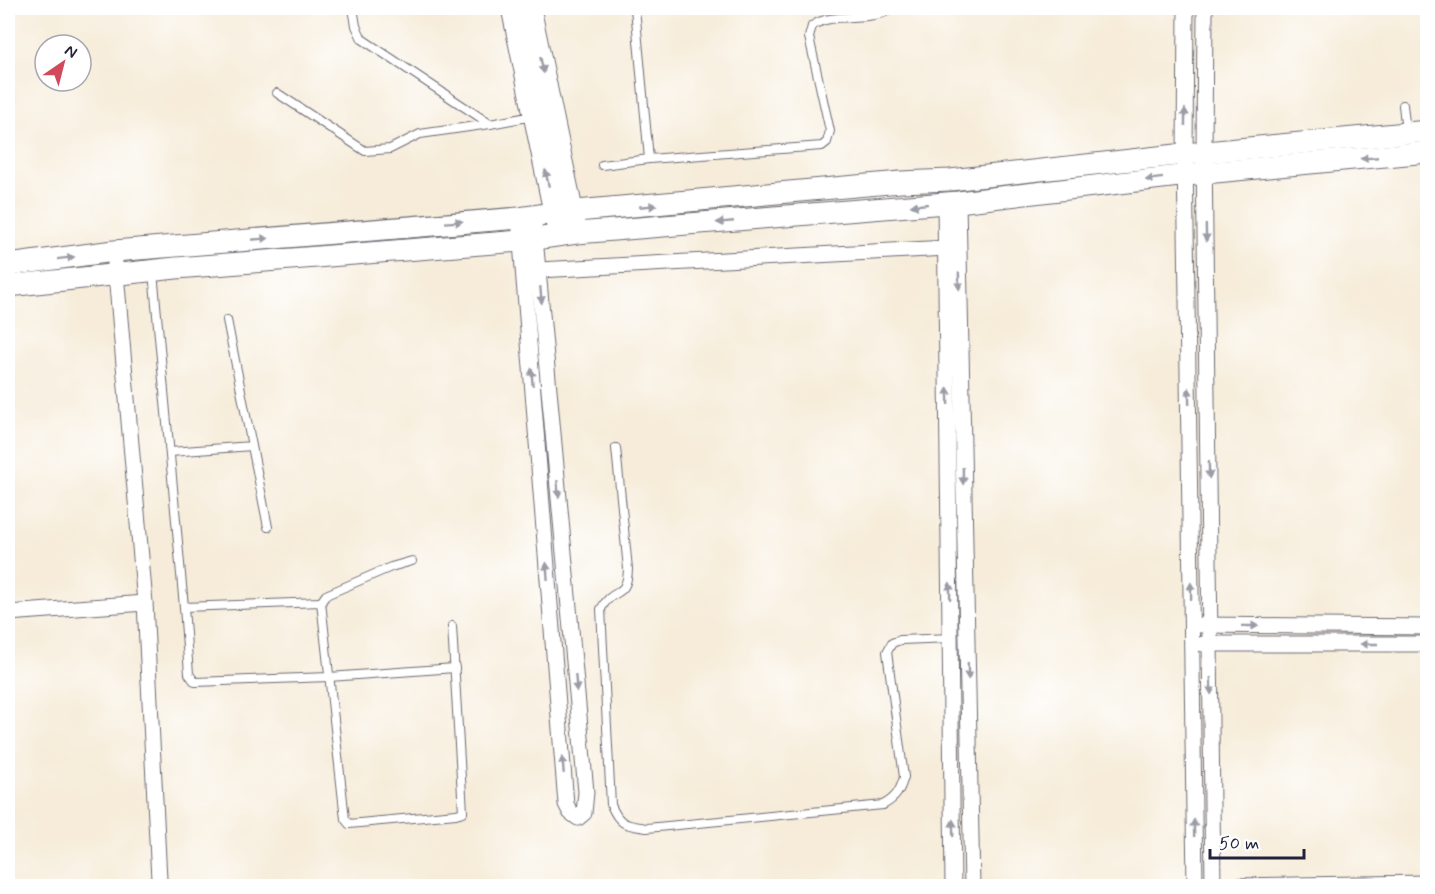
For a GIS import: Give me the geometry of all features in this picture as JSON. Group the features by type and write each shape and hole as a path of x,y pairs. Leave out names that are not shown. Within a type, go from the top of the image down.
{"street":[{"path":"512,8 535,116 564,212"},
{"path":"530,8 568,234"},
{"path":"1186,8 1195,164 1210,625 1213,886"},
{"path":"1195,886 1192,625 1195,164 1205,8"},
{"path":"8,265 114,251 526,217 901,182 1195,164 1414,146 1428,131"},
{"path":"8,286 152,270 529,240 568,234 951,202 1195,164"},
{"path":"951,202 947,248 953,886"},
{"path":"951,202 967,638 972,886"},
{"path":"526,217 566,804 570,812 578,819 584,813 586,792 539,270 529,240"},
{"path":"539,270 947,248"},
{"path":"114,251 145,603 159,879"},
{"path":"8,612 145,603"},
{"path":"1192,625 1428,627"},
{"path":"1192,644 1428,644"},
{"path":"1234,886 1428,883"}],"lane":[{"path":"353,8 356,26 362,39 490,124"},
{"path":"635,8 650,159"},
{"path":"602,165 650,159 822,146 827,142 830,131 809,37 812,26 822,22 883,13 893,8"},
{"path":"277,93 365,151 390,149 420,134 535,116"},
{"path":"1403,105 1414,146"},
{"path":"152,270 189,674 195,682 329,677 455,668"},
{"path":"227,320 268,527"},
{"path":"170,452 252,446"},
{"path":"616,448 628,582 625,589 605,601 601,609 611,805 616,818 626,825 647,828 884,805 892,800 900,790 904,777 887,652 892,643 900,640 967,638"},
{"path":"412,561 391,567 327,594 321,602 346,822 352,825 463,812 452,626"},
{"path":"184,607 321,602"}]}
